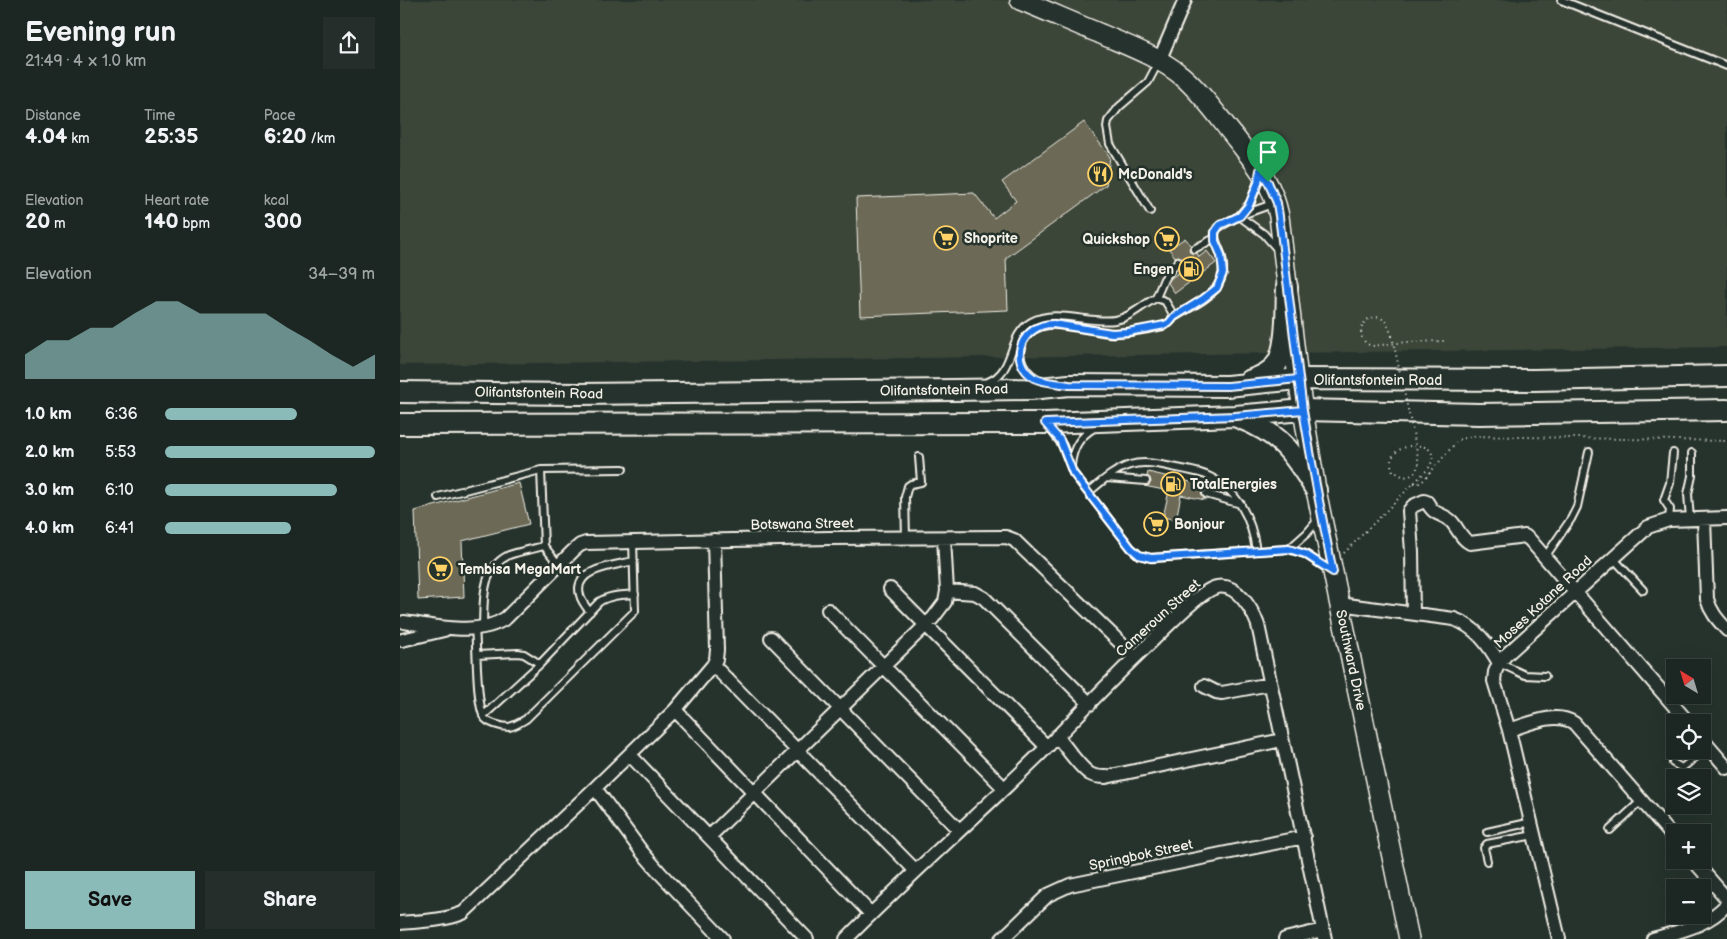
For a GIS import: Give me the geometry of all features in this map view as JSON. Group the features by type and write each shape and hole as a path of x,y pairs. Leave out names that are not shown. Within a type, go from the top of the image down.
{"main road":[{"name":"Southward Drive","path":"1020,0 1127,45 1181,75 1194,88 1260,170 1268,182 1277,203 1298,379 1316,490 1409,939"},
{"path":"1228,386 1246,382 1267,373 1279,359 1283,349 1287,287"},
{"name":"Olifantsfontein Road","path":"400,392 579,394 953,390 1030,389 1069,385 1228,386 1298,379 1534,380 1727,376"},
{"name":"Olifantsfontein Road","path":"400,424 1045,423 1235,416 1303,410 1480,414 1727,410"},
{"path":"1235,416 1259,425 1275,436 1292,455 1316,490"}],"street":[{"path":"1159,62 1185,0"},
{"path":"1413,614 1409,512 1411,508 1424,501 1431,510 1450,520 1467,542 1473,543 1505,537 1525,536 1530,540 1681,714"},
{"name":"Moses Kotane Road","path":"1559,939 1509,730 1494,681 1495,672 1499,663 1506,655 1648,527 1669,520 1727,518"},
{"path":"1704,519 1707,600 1710,608 1727,630"},
{"name":"Botswana Street","path":"402,619 453,628 479,628 499,623 583,544 633,541 1006,536 1012,538 1135,657"},
{"path":"709,837 940,610 945,602 947,592 944,538"},
{"path":"400,923 453,917 463,913 630,755 675,710 713,665 717,650 714,540"},
{"name":"Cameroun Street","path":"846,939 1004,788 1135,657 1210,589 1224,586 1240,596 1254,613 1324,935"},
{"path":"890,589 1047,746"},
{"path":"947,592 975,593 984,598 1090,704"},
{"path":"1339,604 1447,618 1466,625 1485,641 1499,663"},
{"path":"828,610 1004,788"},
{"path":"401,641 405,634 402,619"},
{"name":"Botswana Street","path":"401,641 453,628"},
{"path":"771,638 839,710 959,830"},
{"path":"713,665 916,871"},
{"path":"1204,686 1222,693 1270,684"},
{"path":"675,710 871,914"},
{"path":"1509,730 1557,717 1566,718 1574,723 1666,830"},
{"path":"1057,736 1085,770 1097,777 1106,777 1282,740"},
{"path":"1711,749 1727,768"},
{"path":"630,755 808,939"},
{"path":"595,788 642,852 724,939"},
{"name":"Springbok Street","path":"1002,939 1048,895 1070,885 1304,837"},
{"path":"1701,869 1727,899"},
{"path":"1653,939 1703,923 1719,914 1727,904"},
{"path":"1284,939 1324,935"}],"lane":[{"path":"1561,0 1727,66"},
{"path":"1150,211 1110,144 1107,127 1108,121 1119,107 1148,82 1159,62"},
{"path":"1240,216 1251,202 1258,183 1260,170"},
{"path":"1069,385 1039,380 1033,377 1022,364 1021,345 1028,334 1036,328 1053,324 1122,333 1169,323 1174,317 1217,288 1221,282 1223,273 1221,255 1214,238 1215,232 1220,225 1277,203"},
{"path":"1240,216 1264,234 1285,261"},
{"path":"1194,249 1214,238"},
{"path":"953,390 985,384 999,376 1008,365 1017,336 1032,321 1052,316 1107,321 1119,320 1156,298 1164,279 1178,261"},
{"path":"1156,298 1166,302 1174,317"},
{"path":"1071,469 1073,454 1080,439 1091,429 1108,421"},
{"path":"1045,423 1060,440 1071,469 1131,548 1142,557 1289,549 1305,554 1332,569"},
{"path":"1544,558 1577,507 1589,452"},
{"path":"1669,520 1670,509 1664,500 1670,483 1673,453"},
{"path":"1690,520 1688,494 1692,476 1692,453"},
{"path":"906,538 905,494 911,484 921,482 919,457"},
{"path":"1088,492 1107,478 1130,465 1158,464 1206,475 1225,488 1241,504 1253,530 1256,551"},
{"path":"438,497 541,470 624,469"},
{"path":"541,470 544,546 559,565"},
{"path":"1107,478 1146,482"},
{"path":"1206,494 1241,504"},
{"path":"1289,549 1308,533 1321,514"},
{"path":"544,546 510,555 494,567 484,589 477,655 479,702 485,720 508,727 526,719 635,611 633,541"},
{"path":"1613,558 1644,590"},
{"path":"590,612 580,597 579,590 584,578 597,569 634,562"},
{"path":"483,716 540,664 604,599 635,594"},
{"path":"477,655 518,653 524,654 540,664"},
{"path":"1499,663 1525,675 1545,676"},
{"path":"1672,763 1682,768 1691,759"},
{"path":"1610,830 1641,801"},
{"path":"1487,832 1533,828"},
{"path":"1487,861 1484,848 1487,844 1533,828"}],"path":[{"path":"1332,569 1433,461 1433,456 1428,449 1420,444 1401,449 1393,454 1390,462 1393,471 1404,477 1413,475 1420,465 1418,451 1392,336 1386,321 1378,317 1368,319 1361,329 1363,338 1368,345 1372,346 1407,342 1447,340"},
{"path":"1414,483 1422,482 1460,438 1472,436 1727,442"}],"shaded area":[{"path":"400,0 1727,0 1727,347 400,365"}],"building":[{"name":"Shoprite","path":"1084,122 1110,157 1106,185 1006,258 1008,310 860,316 856,198 974,193 994,218 1016,201 1002,182"},
{"path":"1185,238 1191,245 1189,249 1191,253 1197,253 1199,257 1207,251 1216,263 1175,293 1168,283 1171,278 1184,269 1181,265 1183,260 1179,256 1175,257 1169,249"},
{"path":"1148,472 1208,486 1201,493 1205,500 1181,495 1176,520 1163,517 1169,491 1144,486 1149,485 1151,482 1147,476"},
{"name":"Tembisa MegaMart","path":"519,483 529,524 462,541 464,597 418,600 415,511"}],"place":[{"name":"McDonald's","path":"1100,174"},
{"name":"Shoprite","path":"946,238"},
{"name":"Quickshop","path":"1167,239"},
{"name":"Engen","path":"1191,269"},
{"name":"TotalEnergies","path":"1173,484"},
{"name":"Bonjour","path":"1156,524"},
{"name":"Tembisa MegaMart","path":"440,569"}],"route":[{"path":"1268,182 1260,170 1258,183 1249,205 1240,216 1220,225 1215,232 1214,238 1221,255 1223,273 1217,288 1174,317 1169,323 1159,327 1117,333 1048,324 1036,328 1028,334 1021,345 1020,354 1022,364 1033,377 1047,382 1069,385 1228,386 1298,379 1316,490 1333,572 1305,554 1289,549 1151,558 1139,555 1131,548 1073,473 1066,451 1060,440 1045,423 1235,416 1303,410 1298,379 1279,216 1277,203 1268,182"}]}
